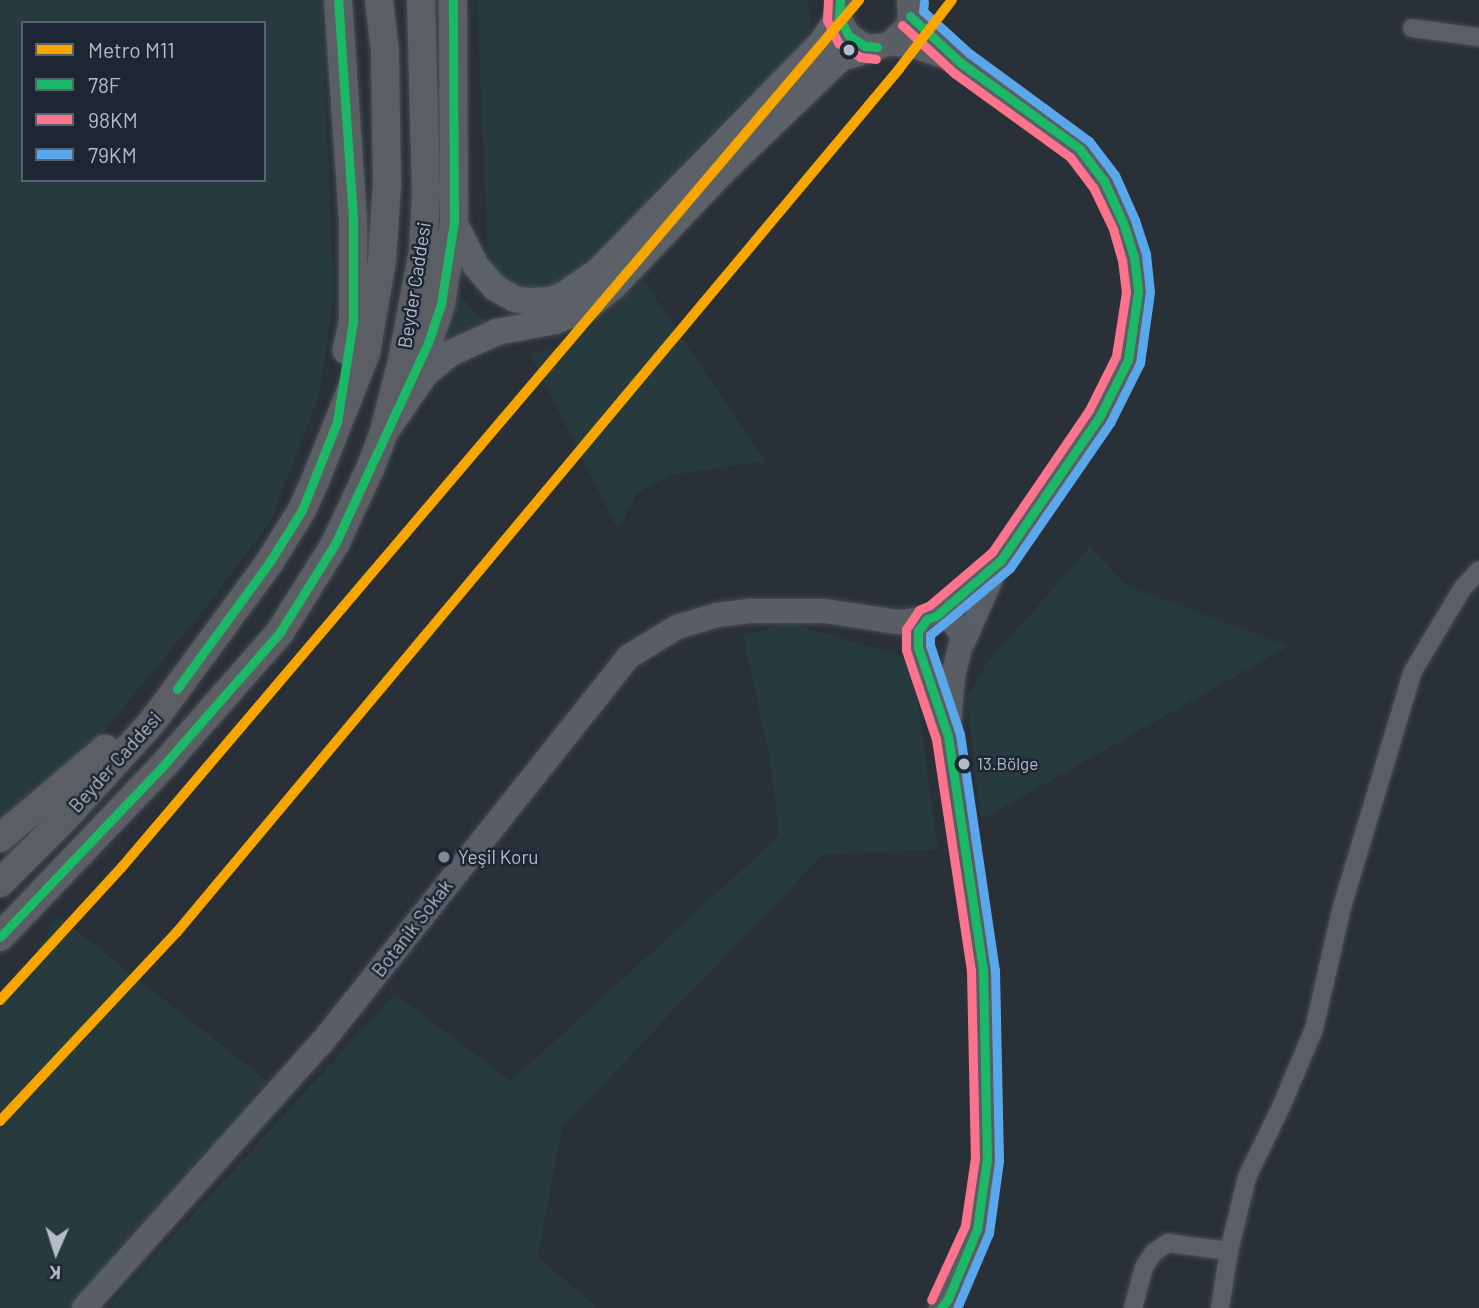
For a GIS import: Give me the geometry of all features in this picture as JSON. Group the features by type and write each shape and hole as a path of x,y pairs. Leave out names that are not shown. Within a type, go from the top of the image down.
{"highway":[{"path":"337,422 353,321 353,218 338,0"},
{"name":"Beyder Caddesi","path":"0,883 66,817 153,721 261,574 302,510 366,352 382,260 387,184 385,52 379,0"},
{"name":"Beyder Caddesi","path":"0,937 162,767 280,632 335,544 383,435 415,305 423,252 426,193 421,0"},
{"path":"383,435 416,370 441,304 454,222 453,0"},
{"path":"0,838 108,747 153,721"}],"main road":[{"path":"454,222 484,279 515,299 551,300 573,290 841,58 899,37 910,5"},
{"path":"383,435 425,374 451,353 497,332 555,321 587,309 614,286 822,42 838,6"},
{"path":"838,6 848,36 865,46 883,45"},
{"name":"Botanik Sokak","path":"84,1308 323,1041 628,657 677,627 718,615 789,610 898,622 931,617"},
{"name":"Botanik Sokak","path":"856,616 895,631 920,651"},
{"path":"941,1308 948,1299 977,1229 987,1159 982,970 948,736 920,651 918,631 931,617 950,618 956,622 962,645 953,676 948,736"},
{"path":"920,651 928,660 943,663 951,660 962,645"}],"street":[{"path":"910,5 961,63 1079,148 1104,181 1125,225 1134,257 1138,292 1130,348 1115,390 1047,496 1001,560 962,645"},
{"path":"1412,27 1479,37"},
{"path":"883,45 937,53 961,63"},
{"path":"931,617 1001,560"},
{"path":"1220,1308 1229,1251 1247,1177 1281,1107 1314,1029 1342,907 1413,671 1462,589 1479,570"},
{"path":"1133,1308 1144,1267 1154,1252 1168,1243 1229,1251"}],"green space":[{"path":"0,0 321,0 334,294 320,393 270,522 199,616 95,741 0,822"},
{"path":"477,0 806,0 810,7 810,35 573,278 551,293 505,286 488,263"},
{"path":"643,280 765,461 671,475 637,493 618,530 530,354 573,342"},
{"path":"456,290 477,315 500,326 437,349"},
{"path":"1090,547 1126,585 1289,646 981,820 967,697 986,664"},
{"path":"788,623 906,657 917,695 938,850 823,854 562,1127 538,1257 598,1308 107,1308 395,994 511,1081 779,836 770,760 743,636"},
{"path":"58,916 267,1081 69,1308 0,1308 0,994 30,962"}],"metro line":[{"name":"M11","path":"0,1000 122,867 859,0"},
{"name":"M11","path":"0,1121 177,932 899,69 952,0"}],"transit line":[{"name":"78F","path":"177,689 269,563 302,510 337,422 353,321 353,218 338,0"},
{"name":"78F","path":"0,937 162,767 280,632 335,544 428,343 441,304 454,222 453,0"},
{"name":"98KM","path":"828,0 827,20 838,43 860,57 876,59"},
{"name":"78F","path":"840,0 839,17 848,35 865,46 877,47"},
{"name":"79KM","path":"924,2 923,11 969,53 1089,141 1115,175 1135,220 1146,254 1150,292 1140,363 1110,423 1010,568 930,635 930,645 960,734 995,970 999,1161 989,1233 957,1308"},
{"name":"78F","path":"910,16 961,63 1079,148 1104,181 1124,225 1134,257 1138,292 1128,360 1100,416 1001,560 936,616 927,619 918,631 918,647 948,736 983,970 987,1159 977,1229 948,1299 941,1308"},
{"name":"98KM","path":"902,25 954,73 1070,157 1093,187 1113,229 1122,260 1126,292 1116,356 1089,410 992,552 930,605 919,610 906,629 906,650 936,739 971,971 975,1158 965,1226 931,1300"}],"place":[{"name":"13.Bölge","path":"964,764"},
{"name":"Yeşil Koru","path":"444,857"}]}
